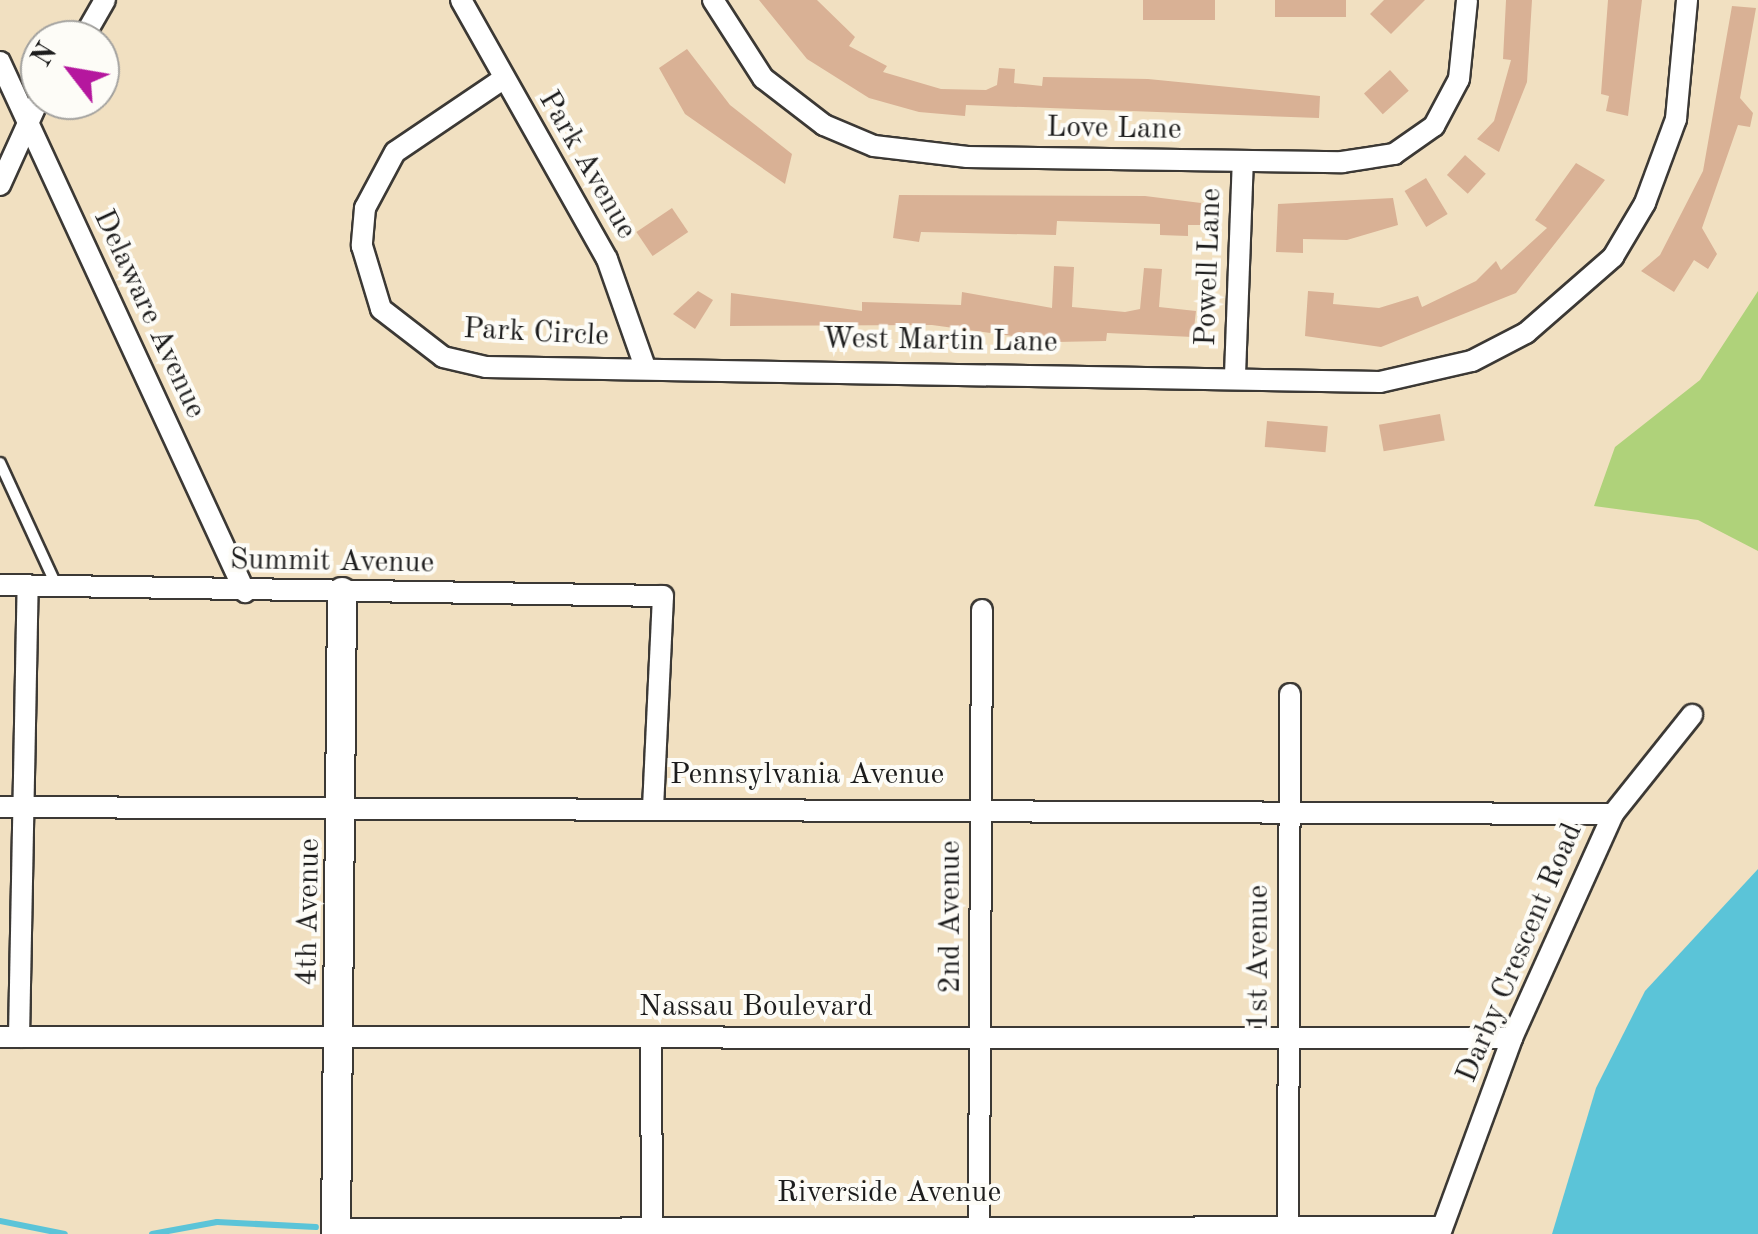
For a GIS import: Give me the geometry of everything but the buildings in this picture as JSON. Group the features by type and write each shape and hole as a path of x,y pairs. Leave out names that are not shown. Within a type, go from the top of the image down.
{"street":[{"name":"Park Avenue","path":"461,0 607,259 646,367"},
{"name":"Love Lane","path":"713,0 763,78 824,124 874,146 967,157 1243,161 1362,160 1421,139 1459,79 1467,0"},
{"name":"West Martin Lane","path":"646,367 1234,375 1380,382 1472,362 1572,300 1632,229 1664,158 1687,0"},
{"name":"Delaware Avenue","path":"0,62 20,108"},
{"name":"Park Circle","path":"503,79 414,136 381,171 362,225 376,299 413,342 461,362 646,367"},
{"path":"0,185 23,120"},
{"name":"Delaware Avenue","path":"25,120 245,592"},
{"name":"Powell Lane","path":"1234,375 1243,161"},
{"name":"Summit Avenue","path":"0,585 663,596 653,805"},
{"path":"9,1037 23,806 28,585"},
{"name":"4th Avenue","path":"336,1232 344,806 342,592"},
{"name":"2nd Avenue","path":"978,1222 982,610"},
{"name":"1st Avenue","path":"1288,1221 1290,694"},
{"name":"Darby Crescent Road","path":"1441,1231 1512,1038 1613,814 1692,715"},
{"name":"Pennsylvania Avenue","path":"0,807 1290,806 1613,814"},
{"name":"Nassau Boulevard","path":"9,1037 1512,1038"},
{"path":"651,1037 652,1229"},
{"name":"Riverside Avenue","path":"336,1232 1288,1221 1441,1231"}],"lane":[{"path":"0,462 56,586"}],"green space":[{"path":"1758,291 1758,551 1698,520 1594,506 1615,447 1700,380"}],"water":[{"path":"1758,869 1758,1234 1552,1234 1596,1088 1645,991"}],"waterway":[{"path":"0,1221 65,1234"},
{"path":"152,1234 217,1222 316,1227"}]}
